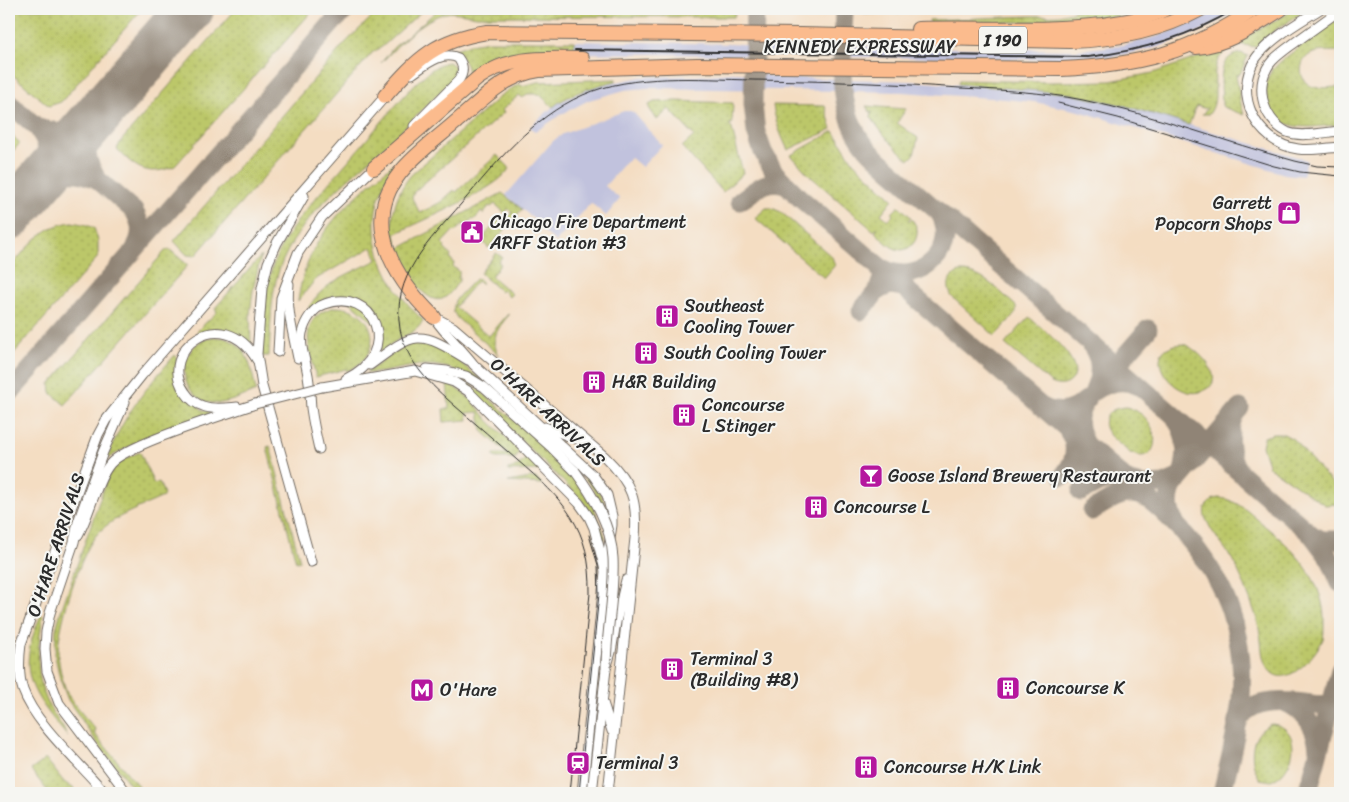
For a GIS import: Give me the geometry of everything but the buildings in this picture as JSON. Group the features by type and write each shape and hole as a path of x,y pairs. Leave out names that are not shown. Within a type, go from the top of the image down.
{"highway":[{"path":"800,35 923,29 1073,28 1120,23 1165,9"},
{"name":"KENNEDY EXPRESSWAY","path":"385,96 409,69 437,47 469,35 496,32 800,35 1032,41 1089,40 1143,32 1168,24 1201,9"},
{"name":"KENNEDY EXPRESSWAY","path":"663,65 1101,67 1138,62 1183,48 1228,26 1254,9"},
{"path":"1183,48 1209,46 1265,20 1281,9"},
{"path":"374,168 478,78 505,63 534,59 593,60 663,65"},
{"path":"434,317 417,300 402,280 390,260 384,239 382,220 388,194 399,174 406,166 501,84 519,74 539,70 663,65"}],"street":[{"path":"1320,9 1277,38 1261,52 1250,69 1246,87 1247,98 1256,124 1278,142 1298,149 1340,147"},
{"path":"1340,10 1274,60 1265,73 1262,90 1264,104 1269,115 1280,127 1288,132 1303,134 1340,131"},
{"path":"105,793 37,715 24,690 20,673 20,644 98,435 106,420 131,388 385,96 410,75 436,59 450,55 458,58 462,64 463,72 458,81 374,168 322,217 298,253 281,298 278,352"},
{"path":"311,562 262,386 257,360 262,288 268,263 287,224 319,172"},
{"path":"298,253 289,282 288,304 291,328 313,416"},
{"path":"319,449 301,339 305,325 315,310 322,305 344,301 358,306 370,316 376,327 377,344 373,357 362,370"},
{"path":"434,317 453,327 589,443 616,467 629,486 636,508 635,538 608,793"},
{"name":"O'HARE ARRIVALS","path":"434,317 446,334 474,365 594,475 607,495 612,525 605,572 582,793"},
{"path":"246,407 210,408 201,406 185,392 179,380 179,362 183,352 192,342 203,335 218,331 227,333 240,340 257,360"},
{"path":"334,384 362,370 400,343 415,338 424,338 438,342 474,365"},
{"path":"74,542 84,524 104,474 110,464 117,457 148,442 246,407 334,384 429,369 448,370 475,381 541,438 575,471 596,503 607,527 612,548 613,571 606,669 592,793"},
{"path":"415,371 454,382 468,391 579,503 594,528 605,572"},
{"name":"O'HARE ARRIVALS","path":"127,793 59,703 50,680 46,660 46,632 50,613 74,542 78,522 103,452 131,388"},
{"path":"540,425 589,443"},
{"path":"606,669 612,652 616,622 635,538"},
{"path":"602,700 614,736"}],"shaded area":[{"path":"1220,9 1239,9 1203,30 1159,47 1113,57 1077,60 575,53 574,41 1077,50 1124,45 1156,37 1206,17"},
{"path":"732,73 763,74 774,77 910,81 1065,93 1123,105 1307,160 1303,176 1285,174 1079,111 1034,102 901,92 647,88 625,90 589,100 562,114 535,132 530,127 556,104 591,88 641,77"},
{"path":"624,111 634,113 662,145 642,167 630,157 605,186 620,199 606,216 591,203 556,242 536,225 538,223 506,195 553,141 563,134"}],"green space":[{"path":"9,9 142,9 61,102 49,106 9,72"},
{"path":"236,9 314,9 175,166 150,171 130,162 117,149 121,141"},
{"path":"380,9 424,9 382,47 373,52 195,256 187,255 174,241 346,42"},
{"path":"439,9 732,9 732,12 735,14 734,17 477,16 446,13 437,16 420,27 381,63 394,47"},
{"path":"777,9 824,9 824,12 774,17"},
{"path":"864,9 1026,9 864,14"},
{"path":"1083,9 1152,9 1091,21 930,23 929,20 1059,15"},
{"path":"1296,9 1308,9 1275,30 1255,47 1238,44 1238,41"},
{"path":"1340,17 1339,51 1311,54 1303,62 1301,72 1302,77 1309,85 1323,88 1338,87 1340,125 1307,127 1286,124 1272,110 1267,98 1266,87 1269,75 1282,61"},
{"path":"488,41 574,41 575,53 536,53 507,57 486,66 468,77 464,62 453,50 470,44"},
{"path":"1219,50 1225,52 1218,60 1216,66 1215,97 1212,109 1209,114 1202,114 1207,109 1196,106 1189,125 1123,105 1065,93 958,84 959,80 1110,81 1153,73"},
{"path":"1241,53 1248,56 1240,74 1236,75 1244,115 1222,105 1221,81 1224,66 1227,60"},
{"path":"448,62 455,68 455,76 403,129 324,202 298,233 279,270 276,280 272,302 269,356 261,356 264,310 269,276 279,252 294,226 414,85 434,68"},
{"path":"616,79 616,81 575,94 553,107 539,94 527,94 523,98 519,95 502,110 504,113 414,192 412,198 420,213 441,202 454,190 456,192 497,155 509,167 504,175 477,194 395,234 398,249 502,193 522,209 510,223 505,221 512,213 508,209 505,213 495,204 491,207 489,206 483,214 481,212 466,226 463,224 455,232 453,231 442,243 451,256 450,258 454,263 453,267 459,271 459,281 444,298 437,300 424,293 411,279 399,258 392,233 395,204 403,186 411,175 504,93 519,84 522,86 538,82"},
{"path":"654,102 733,103 732,124 729,124 732,129 743,173 723,192 682,147 694,136 669,109 657,120 649,108 649,105"},
{"path":"773,105 825,106 832,129 788,150 775,117"},
{"path":"866,106 906,109 897,123 918,138 914,155 909,160 884,135 871,117 872,111 870,112"},
{"path":"834,131 853,162 893,199 881,214 888,220 899,206 911,217 908,220 909,222 912,219 917,232 915,242 906,249 898,250 889,245 875,232 877,228 874,231 809,175 791,155"},
{"path":"9,133 20,143 13,151 9,163"},
{"path":"393,164 396,166 384,186 377,207 375,227 378,248 384,267 394,286 423,320 416,330 381,352 379,327 346,298 325,299 308,309 329,285 377,260 372,247 316,279 298,301 302,278 319,240 345,208"},
{"path":"766,208 772,208 781,212 832,257 835,265 824,278 755,218"},
{"path":"498,220 505,230 488,248 482,239"},
{"path":"72,222 94,228 98,240 98,257 9,359 9,269 43,233 61,224"},
{"path":"169,249 188,265 65,405 51,393 50,384 165,251"},
{"path":"496,253 502,257 498,262 501,264 491,276 512,294 509,297 503,290 501,292 480,273"},
{"path":"261,256 253,290 250,314 251,345 239,335 226,330 213,329 198,333 197,331 217,312 215,308"},
{"path":"960,272 976,275 983,279 1016,306 1016,313 995,336 952,297 949,282 953,276"},
{"path":"475,279 482,283 477,281 455,307 489,336 509,315 501,324 496,334 495,344 499,355 457,318 453,311 455,300"},
{"path":"336,307 350,309 361,315 368,324 372,334 371,344 367,355 359,364 347,371 346,369 316,377 309,344 308,334 310,325 323,311"},
{"path":"1029,317 1068,355 1075,373 1072,380 1067,384 1051,383 1005,344"},
{"path":"212,337 225,338 240,347 248,361 256,391 223,403 212,403 196,396 190,389 184,373 187,357 196,345"},
{"path":"425,342 444,349 549,439 492,391 476,380 443,366 411,366 366,373 405,345"},
{"path":"1183,344 1196,352 1209,365 1213,380 1211,386 1203,391 1192,393 1181,389 1171,382 1164,373 1160,363 1161,354 1169,347"},
{"path":"175,355 177,358 175,372 201,409 212,413 158,433 107,459 127,417 145,391"},
{"path":"449,375 462,380 483,393 555,456 572,474 594,508 605,537 603,542 585,504 577,495 469,389"},
{"path":"447,382 471,399 489,421 518,449 519,452 516,458 494,457 494,454 508,454 482,431 479,412 467,413 468,420 444,422 443,409 449,409"},
{"path":"1126,407 1138,412 1147,420 1152,429 1155,439 1149,454 1141,456 1130,453 1105,428 1104,422 1110,412 1117,408"},
{"path":"1273,434 1284,434 1293,439 1339,493 1338,504 1325,505 1269,467 1262,446 1264,437"},
{"path":"270,446 300,561 296,562 267,447"},
{"path":"140,452 154,484 159,482 164,494 163,497 113,521 99,532 92,541 78,570 72,588 58,649 62,678 67,693 96,730 94,733 144,793 137,793 100,747 68,700 60,679 55,656 56,629 61,611 108,476 118,462"},
{"path":"529,456 541,470 508,471 508,469 516,467"},
{"path":"578,468 598,490 604,502 607,516 595,492"},
{"path":"536,478 542,484 508,482"},
{"path":"1219,498 1232,501 1244,509 1288,546 1307,569 1320,595 1323,609 1323,639 1314,654 1298,670 1290,674 1282,676 1274,674 1267,667 1253,606 1237,568 1205,518 1205,507 1213,499"},
{"path":"41,615 43,616 38,664 42,687 52,711 68,737 36,694 31,681 28,667 29,652"},
{"path":"1271,724 1281,727 1288,732 1293,750 1291,760 1286,769 1280,776 1271,781 1260,779 1252,756 1258,734"},
{"path":"46,759 64,782 77,793 49,793 31,770"}],"taxiway":[{"path":"9,394 334,21 347,9"},
{"path":"755,9 753,104 756,132 763,152 775,173 800,198 1160,509 1180,529 1212,571 1224,594 1233,618 1239,644 1242,671 1238,723 1222,793"},
{"path":"844,9 842,61 844,96 854,129 867,148 1312,535 1330,559 1340,583"},
{"path":"9,103 134,211 140,228 140,237 136,246"},
{"path":"38,128 55,132 68,132 81,128 95,119"},
{"path":"95,119 87,140 87,154 95,175"},
{"path":"35,187 46,167 48,152 47,145 40,132"},
{"path":"35,188 49,179 63,174 78,173 94,178"},
{"path":"740,201 766,184 785,184"},
{"path":"884,269 898,273 911,273 923,269 934,261 941,251 945,239 944,226 939,212"},
{"path":"878,266 883,276 878,290 890,285 902,287"},
{"path":"861,311 878,290"},
{"path":"1108,375 1148,329"},
{"path":"1091,345 1099,362 1098,379 1094,391 1116,382 1127,382 1139,386"},
{"path":"1042,407 1054,411 1065,411 1076,407 1086,400 1080,413 1079,423 1081,436 1094,467 1089,483 1081,492 1111,479 1146,485 1164,484 1178,478"},
{"path":"1176,525 1170,506 1172,487 1240,408"},
{"path":"1234,415 1230,429 1230,450 1238,470"},
{"path":"1176,419 1180,425 1186,453 1182,474"},
{"path":"1068,431 1074,442 1074,454 1073,460 1063,476 1090,463 1105,464"},
{"path":"1092,511 1111,500 1125,495 1138,495 1145,498"},
{"path":"1312,535 1322,540 1340,540"},
{"path":"1308,793 1340,670"},
{"path":"1237,725 1244,714 1254,706 1267,703 1282,701 1298,702 1340,708"},
{"path":"1286,703 1305,716 1313,728 1318,750"}],"runway":[{"path":"9,217 190,9"}],"tram line":[{"path":"570,793 590,593 586,550 580,533 572,517 548,489 428,381 408,352 400,329 399,310 401,293 407,276 416,260 437,231 502,157 531,129 547,116 583,95 602,88 645,80 689,79 882,84 1022,92 1083,100 1137,113 1295,161 1317,166 1340,167"},
{"path":"1058,103 1118,118 1274,166 1300,172 1340,176"},
{"path":"579,793 599,594 598,565 589,535"}],"railway":[{"path":"575,50 1088,57 1146,47 1182,35 1235,9"}],"place":[{"name":"Garrett Popcorn Shops","path":"1289,213"},
{"name":"Chicago Fire Department ARFF Station #3","path":"472,232"},
{"name":"Southeast Cooling Tower","path":"667,316"},
{"name":"South Cooling Tower","path":"646,353"},
{"name":"H&R Building","path":"594,382"},
{"name":"Concourse L Stinger","path":"684,415"},
{"name":"Goose Island Brewery Restaurant","path":"871,476"},
{"name":"Concourse L","path":"816,507"},
{"name":"Terminal 3 (Building #8)","path":"672,669"},
{"name":"Concourse K","path":"1008,688"},
{"name":"O'Hare","path":"422,690"},
{"name":"Terminal 3","path":"578,763"},
{"name":"Concourse H/K Link","path":"866,767"}]}
